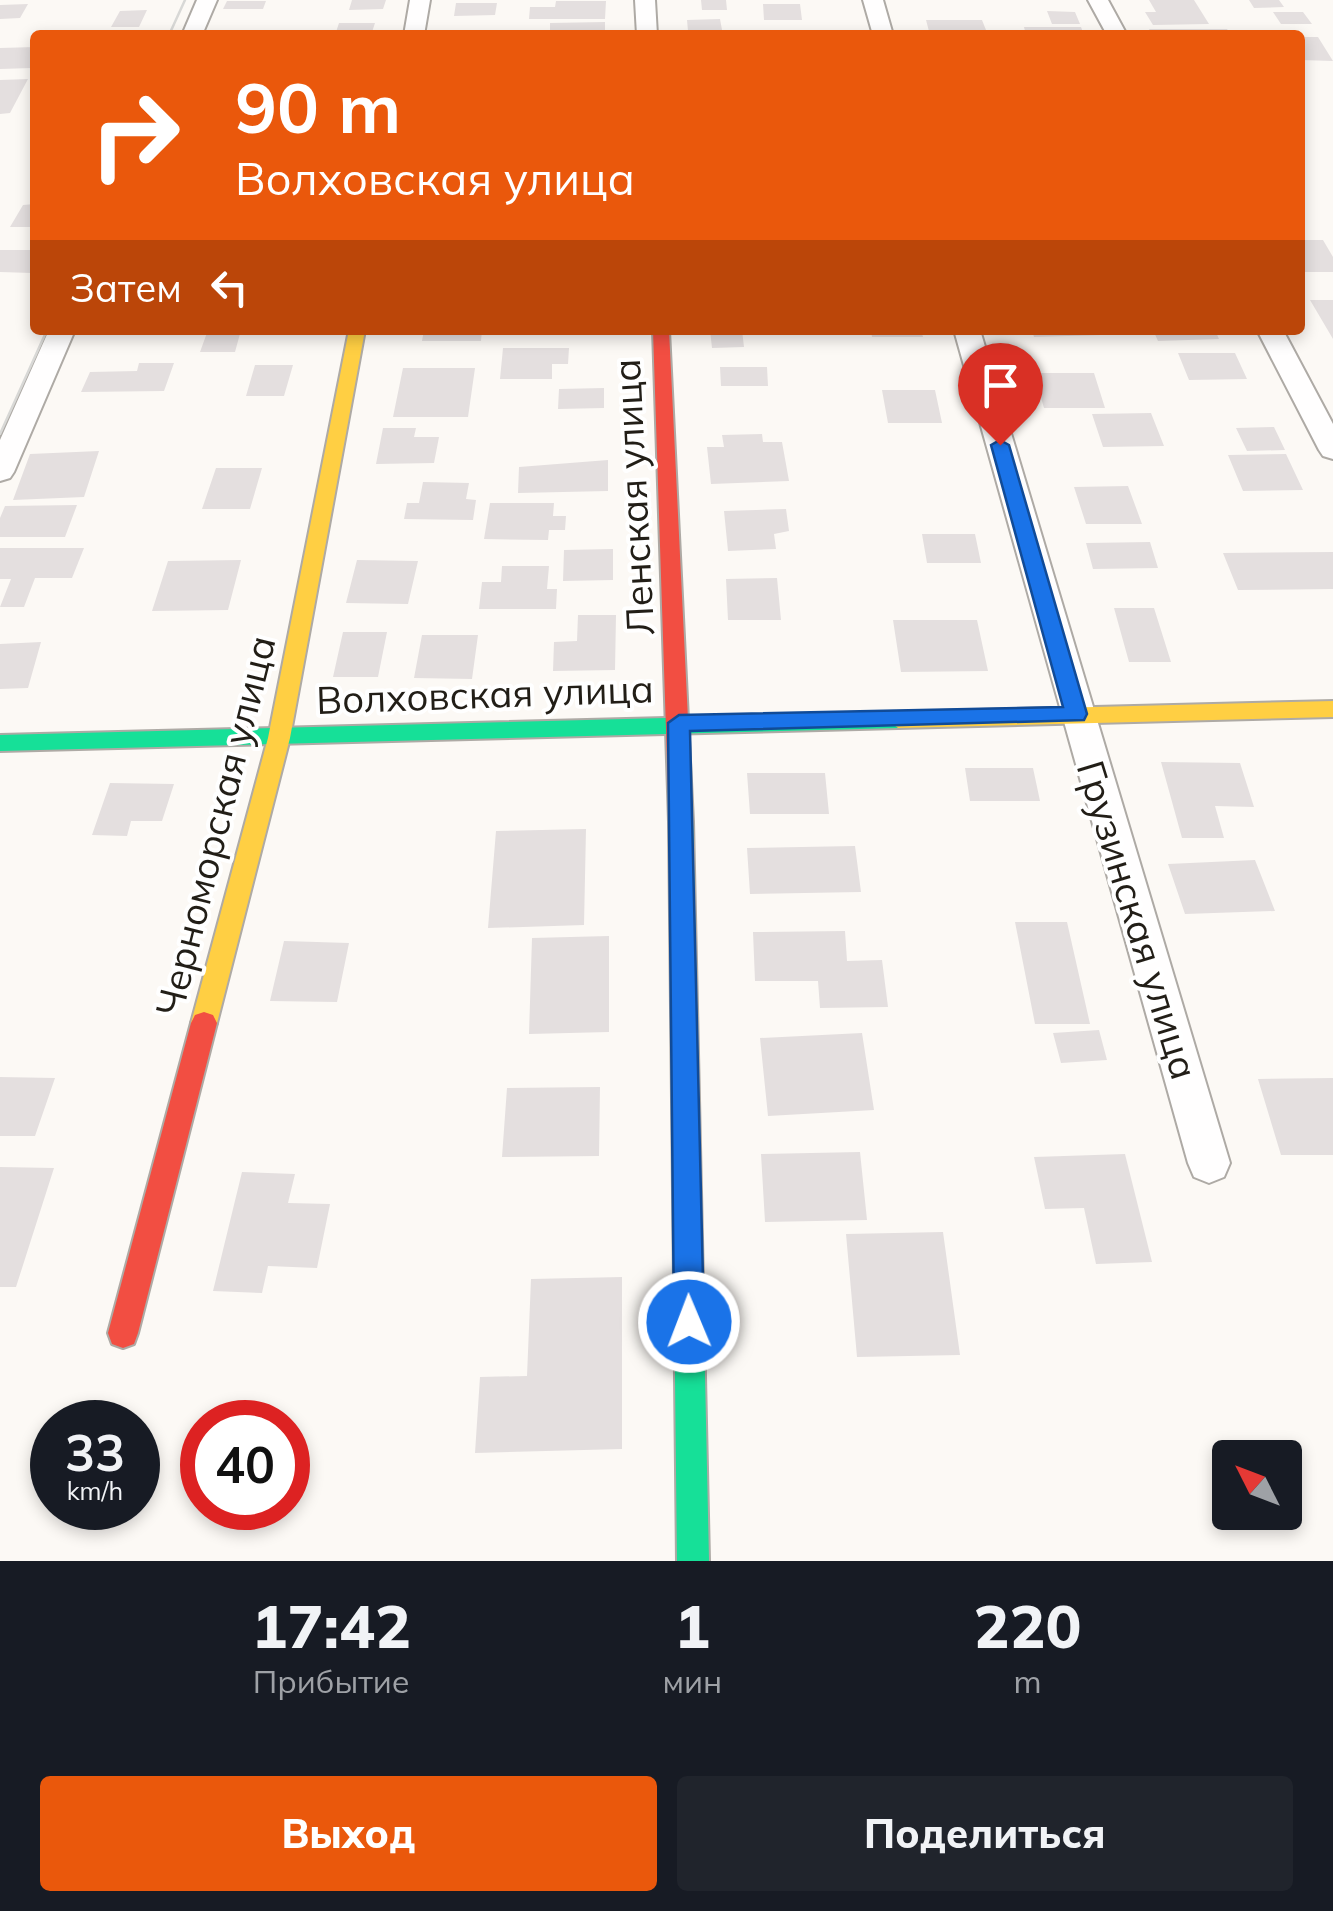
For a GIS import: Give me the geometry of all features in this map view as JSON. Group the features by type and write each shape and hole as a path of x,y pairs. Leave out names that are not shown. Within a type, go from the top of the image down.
{"street":[{"path":"194,30 207,0"},
{"path":"415,30 420,0"},
{"path":"646,0 647,30"},
{"path":"873,0 882,30"},
{"path":"1098,0 1114,30"},
{"path":"0,472 60,335"},
{"name":"Черноморская улица","path":"123,1333 279,738 356,335"},
{"name":"Ленская улица","path":"661,335 679,723 693,1561"},
{"name":"Грузинская улица","path":"968,335 1210,1163"},
{"path":"1273,335 1333,450"},
{"name":"Волховская улица","path":"0,743 1333,708"}],"building":[{"path":"352,0 386,0 383,9 349,10"},
{"path":"701,0 726,0 727,10 702,10"},
{"path":"1149,0 1194,0 1209,24 1153,25 1145,12 1156,12"},
{"path":"1249,0 1279,0 1284,7 1254,8"},
{"path":"227,1 266,1 263,9 223,9"},
{"path":"556,1 606,1 605,19 529,19 530,7 555,7"},
{"path":"456,3 497,3 495,15 454,16"},
{"path":"28,4 20,18 0,19 0,5"},
{"path":"763,4 800,4 802,20 764,20"},
{"path":"147,10 139,27 111,27 120,11"},
{"path":"1047,11 1075,12 1080,24 1052,24"},
{"path":"1273,12 1303,12 1312,24 1281,24"},
{"path":"720,19 722,30 688,30 687,20"},
{"path":"926,20 982,20 986,30 929,30"},
{"path":"605,22 605,30 550,30 550,23"},
{"path":"339,23 375,23 373,30 337,30"},
{"path":"1024,27 1082,30 1025,30"},
{"path":"1149,29 1228,30 1150,30"},
{"path":"1305,37 1318,37 1333,61 1305,60"},
{"path":"30,47 30,68 0,69 0,48"},
{"path":"28,79 10,113 0,114 0,80"},
{"path":"30,204 30,227 10,227 23,205"},
{"path":"1305,240 1323,240 1333,257 1333,272 1305,272"},
{"path":"0,250 30,250 30,273 0,272"},
{"path":"1310,300 1333,300 1333,339"},
{"path":"206,335 240,335 235,352 200,352"},
{"path":"423,335 482,335 481,341 422,341"},
{"path":"711,335 743,335 744,347 712,348"},
{"path":"872,335 923,337 872,337"},
{"path":"1033,335 1101,335 1034,337"},
{"path":"1155,335 1217,335 1219,339 1158,341"},
{"path":"503,348 569,348 568,364 552,364 552,379 500,379"},
{"path":"1178,353 1235,353 1247,379 1189,380"},
{"path":"139,363 174,363 164,391 81,392 90,372 137,371"},
{"path":"255,365 293,365 284,396 246,396"},
{"path":"720,367 767,367 768,386 721,386"},
{"path":"403,368 475,368 468,417 393,417"},
{"path":"1034,373 1094,373 1105,408 1044,408"},
{"path":"604,388 604,408 558,409 559,389"},
{"path":"882,390 935,390 942,423 888,423"},
{"path":"1151,413 1164,446 1103,447 1092,414"},
{"path":"1274,427 1285,450 1247,451 1236,428"},
{"path":"383,428 416,428 414,437 439,437 434,463 376,464"},
{"path":"762,434 763,442 782,442 789,481 711,484 707,447 724,447 722,435"},
{"path":"99,451 84,497 13,500 30,454"},
{"path":"1286,454 1303,490 1243,491 1228,455"},
{"path":"608,460 608,491 518,493 519,467"},
{"path":"216,468 262,468 250,509 202,509"},
{"path":"423,482 469,483 466,499 476,500 473,520 404,519 407,503 419,503"},
{"path":"1128,486 1142,524 1086,524 1074,487"},
{"path":"490,503 554,503 553,516 566,516 565,530 549,530 548,540 484,539"},
{"path":"77,505 65,537 0,537 0,518 5,506"},
{"path":"786,509 789,531 774,534 776,549 728,551 724,511"},
{"path":"922,534 975,534 981,563 927,563"},
{"path":"1150,542 1158,568 1093,569 1086,543"},
{"path":"0,548 84,548 72,578 35,578 24,607 0,607 11,579 0,579"},
{"path":"613,549 613,580 563,581 564,550"},
{"path":"1333,552 1333,589 1238,590 1223,553"},
{"path":"241,560 228,610 152,611 168,561"},
{"path":"357,560 418,561 408,604 346,603"},
{"path":"502,566 549,566 547,589 557,589 556,609 479,609 482,582 501,582"},
{"path":"777,578 781,620 728,620 726,579"},
{"path":"1114,608 1154,608 1171,662 1129,662"},
{"path":"578,615 616,615 615,670 553,671 554,642 577,641"},
{"path":"893,620 977,620 988,671 901,672"},
{"path":"343,632 387,632 378,677 333,677"},
{"path":"422,635 478,635 472,679 414,678"},
{"path":"41,642 28,688 0,689 0,644"},
{"path":"1161,762 1240,763 1254,807 1215,806 1224,838 1182,838"},
{"path":"965,768 1033,768 1040,801 970,801"},
{"path":"747,773 825,773 829,814 750,814"},
{"path":"110,783 174,784 162,821 131,821 127,836 92,835"},
{"path":"586,829 584,925 488,928 496,831"},
{"path":"855,846 861,892 750,894 747,848"},
{"path":"1255,860 1275,911 1185,914 1168,864"},
{"path":"1015,922 1067,922 1090,1024 1035,1024"},
{"path":"845,931 847,961 882,960 888,1007 820,1008 818,981 755,981 753,932"},
{"path":"609,936 609,1032 529,1034 532,938"},
{"path":"284,941 349,943 337,1002 270,1001"},
{"path":"1099,1030 1107,1060 1061,1063 1053,1033"},
{"path":"862,1033 874,1110 768,1116 760,1038"},
{"path":"0,1077 55,1078 35,1136 0,1136"},
{"path":"1333,1078 1333,1155 1281,1155 1258,1079"},
{"path":"600,1087 599,1156 502,1157 507,1088"},
{"path":"860,1152 867,1220 765,1222 761,1154"},
{"path":"1125,1154 1152,1262 1096,1264 1084,1208 1045,1209 1034,1157"},
{"path":"0,1167 54,1168 16,1287 0,1287"},
{"path":"242,1172 295,1174 288,1203 330,1204 317,1268 268,1266 262,1293 213,1291"},
{"path":"943,1232 960,1355 857,1357 846,1234"},
{"path":"622,1277 622,1449 475,1453 480,1377 527,1376 531,1279"}],"tram line":[{"path":"171,30 185,0"},
{"path":"0,434 45,335"}],"traffic: fast":[{"path":"0,743 898,720"},
{"path":"681,822 693,1561"}],"traffic: slow":[{"path":"204,1023 279,738 356,335"},
{"path":"898,720 1333,709"}],"traffic: jam":[{"path":"661,335 681,822"},
{"path":"123,1333 204,1023"}],"route":[{"path":"689,1322 679,723 1076,714 1000,445"}]}
